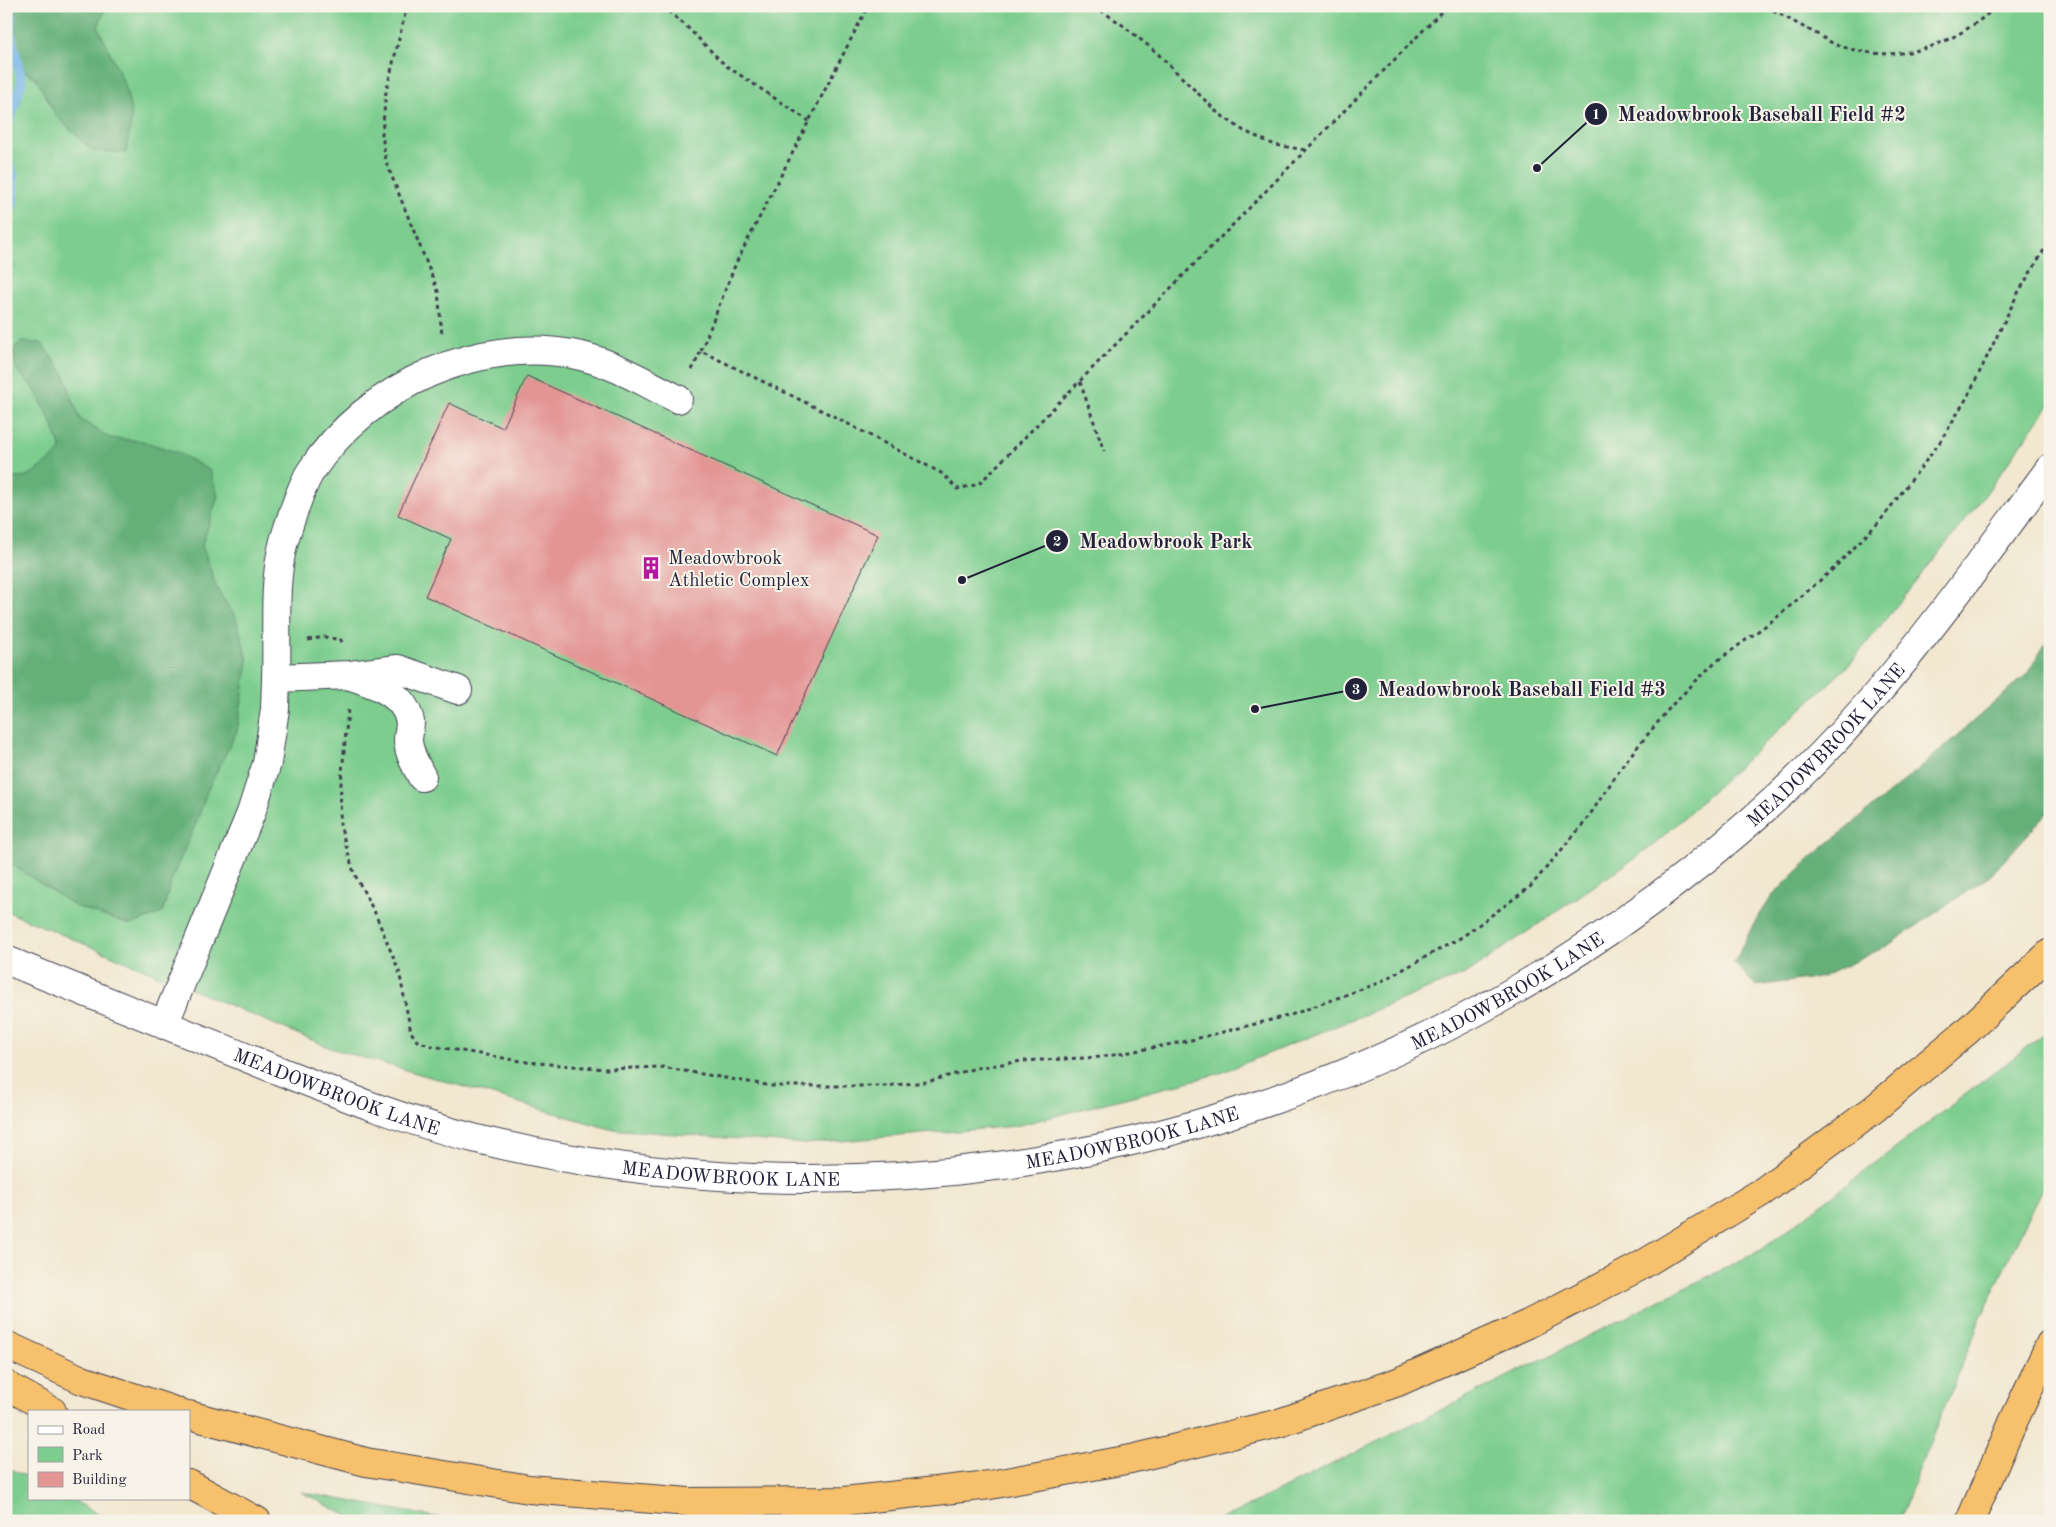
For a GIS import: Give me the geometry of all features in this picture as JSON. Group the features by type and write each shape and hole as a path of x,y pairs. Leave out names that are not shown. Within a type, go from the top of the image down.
{"highway":[{"path":"190,1415 366,1462 529,1489 689,1502 844,1501 990,1485 1131,1459 1279,1423 1398,1382 1528,1324 1637,1268 1762,1192 1874,1109 1967,1031 2050,953"},
{"path":"1970,1521 2014,1420 2050,1344"},
{"path":"6,1345 82,1380 172,1410"},
{"path":"6,1385 50,1410"},
{"path":"190,1485 257,1521"}],"street":[{"path":"164,1025 251,813 267,763 275,709 277,575 287,529 310,472 341,435 374,406 409,383 447,366 493,353 542,351 582,356 618,370 678,399"},
{"name":"MEADOWBROOK LANE","path":"6,960 362,1104 474,1138 576,1160 670,1172 757,1180 877,1178 953,1172 1032,1161 1143,1139 1245,1111 1341,1075 1420,1039 1497,1001 1582,949 1683,877 1782,793 1860,716 1952,600 2050,468"},
{"path":"276,678 350,676 398,669 458,690"},
{"path":"350,676 384,688 401,703 410,721 408,742 412,759 422,777"}],"path":[{"path":"407,6 386,92 382,134 386,162 438,292 442,336 452,334"},
{"path":"662,6 686,26 725,65 809,121"},
{"path":"863,6 865,12"},
{"path":"689,375 701,351 736,264 868,6"},
{"path":"1094,6 1120,23 1156,52 1218,112 1244,131 1275,145 1307,150"},
{"path":"701,351 837,418 943,474 957,489 979,484 1447,6"},
{"path":"1766,6 1836,45 1876,54 1913,53 1939,43 1977,24 1997,6"},
{"path":"277,646 324,637 341,640 348,651 350,676 340,825 354,873 375,913 399,971 411,1032 417,1041 432,1046 527,1062 606,1069 661,1067 772,1086 882,1086 927,1082 976,1068 1022,1061 1103,1056 1183,1042 1291,1015 1378,983 1462,937 1530,886 1585,822 1625,762 1672,705 1713,664 1776,618 1830,571 1880,520 1938,445 1968,396 2018,294 2050,240"},
{"path":"1080,382 1104,451"}],"green space":[{"path":"6,6 2050,6 2050,404 1985,495 1850,664 1654,845 1467,973 1218,1074 1016,1126 805,1144 610,1129 333,1049 6,911"},
{"path":"6,6 106,6 98,27 125,85 132,116 126,153 93,151 56,116 36,78 6,60"},
{"path":"20,342 41,343 64,374 80,419 110,438 142,441 179,453 210,471 218,496 202,545 217,589 236,618 248,661 237,731 207,791 197,821 172,878 162,913 130,925 75,906 6,861 6,477 14,478 29,475 43,466 61,450 53,426 35,390 16,369 13,350"},
{"path":"2050,636 2050,810 1990,876 1887,946 1822,977 1756,986 1734,963 1752,927 1772,896 1812,857 1921,767 2027,674"},
{"path":"2050,1030 2050,1171 1979,1322 1898,1521 1218,1521 1761,1250"},
{"path":"6,1467 28,1478 28,1500 73,1500 111,1521 6,1521"},
{"path":"301,1492 456,1521 358,1521"}],"building":[{"name":"Meadowbrook Athletic Complex","path":"527,376 878,535 777,756 425,596 451,539 398,515 449,403 503,428"}],"waterway":[{"path":"6,131 22,82 10,31 11,6"},
{"path":"6,157 13,175 13,204 6,214"}],"place":[{"name":"Meadowbrook Baseball Field #2","path":"1537,168"},
{"name":"Meadowbrook Athletic Complex","path":"651,568"},
{"name":"Meadowbrook Park","path":"962,580"},
{"name":"Meadowbrook Baseball Field #3","path":"1255,709"}]}
